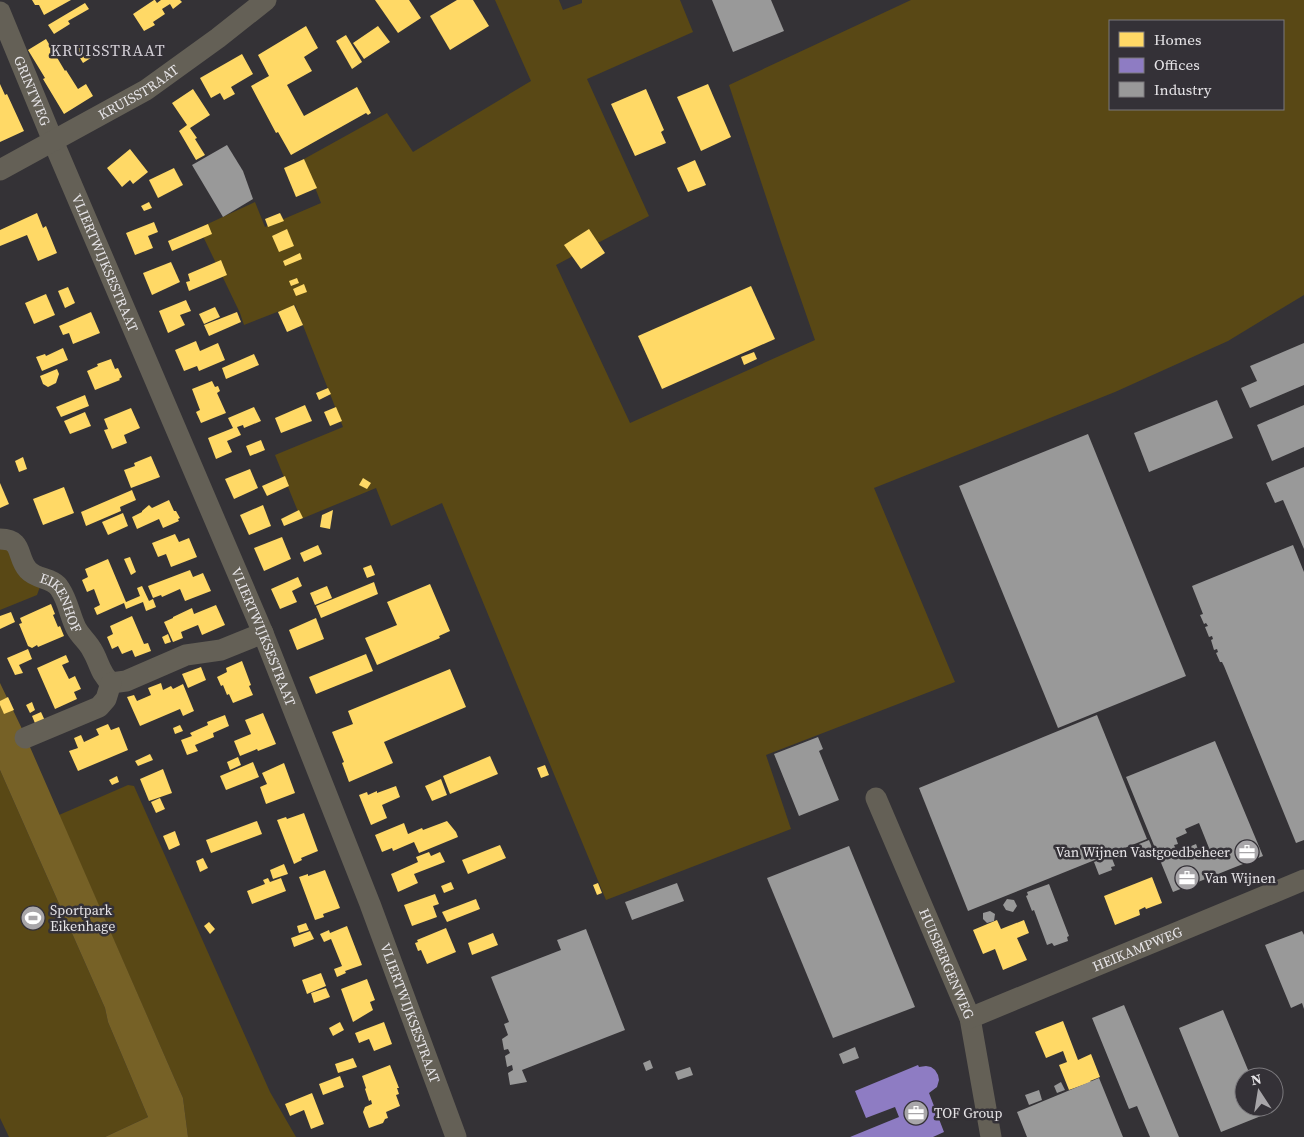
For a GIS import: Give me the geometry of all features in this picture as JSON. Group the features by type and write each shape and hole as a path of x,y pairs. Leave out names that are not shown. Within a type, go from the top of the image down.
{"street":[{"name":"KRUISSTRAAT","path":"0,170 146,90 210,44 266,0"},
{"name":"GRINTWEG","path":"0,12 53,141"},
{"name":"VLIERTWIJKSESTRAAT","path":"53,141 262,634 370,904 456,1137"},
{"name":"EIKENHOF","path":"0,539 9,539 15,543 27,568 34,574 54,582 61,590 77,630 93,651 101,671 112,683"},
{"path":"25,738 99,707 106,699 112,683 126,681 186,655 221,650 262,634"},
{"name":"HUISBERGENWEG","path":"876,798 970,1018 992,1137"},
{"name":"HEIKAMPWEG","path":"970,1018 1304,880"}],"shaded area":[{"path":"495,0 559,0 563,10 582,3 582,0 680,0 693,32 587,79 649,216 556,265 630,423 815,340 729,85 911,0 1304,0 1304,295 1228,341 1115,392 874,488 955,682 766,755 791,829 606,900 442,503 391,526 376,488 301,519 275,455 343,427 295,305 244,325 199,228 255,202 265,227 321,203 304,159 387,113 413,152 531,81"},
{"path":"0,547 12,552 41,584 37,595 0,610"},
{"path":"0,683 23,731 183,1098 188,1137 105,1137 148,1117 108,1022 105,1008 0,770"},
{"name":"Sportpark Eikenhage","path":"0,770 105,1008 108,1022 148,1117 105,1137 9,1137 0,1118"},
{"path":"128,785 134,786 270,1092 296,1137 188,1137 183,1098 59,815"}],"building: Homes":[{"path":"32,0 71,0 44,15 39,5 35,5"},
{"path":"154,0 157,3 161,0 180,0 182,2 173,9 170,4 162,9 165,14 153,22 155,25 144,31 133,14"},
{"path":"375,0 409,0 421,18 398,33"},
{"path":"457,0 473,0 489,26 450,50 430,16"},
{"path":"85,3 89,9 68,21 70,24 54,34 48,25"},
{"path":"306,26 318,48 304,57 312,71 287,85 304,116 357,87 371,113 368,115 366,113 291,155 278,132 276,133 251,86 269,76 258,55"},
{"path":"378,26 390,42 364,59 353,43"},
{"path":"346,35 362,62 352,69 336,41"},
{"path":"46,39 78,89 86,84 93,96 64,114 28,50"},
{"path":"86,44 94,56 83,63 75,50"},
{"path":"242,54 253,74 231,87 235,94 224,100 220,93 211,98 200,78"},
{"path":"0,84 5,95 7,94 24,131 0,142"},
{"path":"708,84 731,137 701,151 677,97"},
{"path":"193,89 210,115 190,128 205,155 196,160 179,131 187,125 172,103"},
{"path":"646,89 664,130 661,132 666,143 635,156 611,104"},
{"path":"130,149 148,172 133,184 130,180 122,187 107,168"},
{"path":"304,159 317,188 296,197 284,168"},
{"path":"695,160 706,185 688,192 677,168"},
{"path":"174,168 183,185 158,198 149,180"},
{"path":"149,202 152,208 144,211 141,206"},
{"path":"37,213 43,228 46,226 57,253 38,261 27,235 0,246 0,230"},
{"path":"280,213 284,221 268,227 265,219"},
{"path":"154,222 158,232 148,236 153,248 135,255 126,233"},
{"path":"208,224 212,234 172,251 168,241"},
{"path":"287,229 294,246 279,252 272,236"},
{"path":"589,229 605,253 581,269 564,245"},
{"path":"300,253 302,259 285,266 283,261"},
{"path":"221,260 227,275 189,291 186,282 190,281 188,274"},
{"path":"171,262 180,282 152,295 143,273"},
{"path":"297,278 299,283 291,286 289,281"},
{"path":"304,284 307,292 296,296 293,289"},
{"path":"751,286 775,339 662,389 638,336"},
{"path":"68,287 75,303 65,308 58,291"},
{"path":"46,294 55,315 34,324 25,303"},
{"path":"186,300 191,311 180,315 185,325 168,333 159,311"},
{"path":"294,305 303,325 287,332 278,312"},
{"path":"215,307 220,317 204,324 199,314"},
{"path":"91,312 100,333 73,344 69,333 63,335 59,326"},
{"path":"237,312 241,322 209,336 204,325"},
{"path":"196,341 200,351 218,343 225,360 199,371 197,366 184,371 175,350"},
{"path":"63,348 68,360 42,371 36,357 45,354 46,356"},
{"path":"754,352 757,359 744,365 741,357"},
{"path":"254,354 259,365 226,379 222,368"},
{"path":"111,359 115,369 118,368 122,377 120,380 95,390 87,371 98,366 97,364"},
{"path":"57,369 59,374 56,383 48,387 43,384 40,376"},
{"path":"212,381 215,387 218,386 220,391 217,393 226,413 201,423 196,412 200,410 192,389"},
{"path":"328,388 331,394 319,400 316,393"},
{"path":"85,395 89,406 61,417 56,407"},
{"path":"305,405 312,421 281,433 275,418"},
{"path":"254,407 261,421 244,428 243,425 237,427 241,435 227,441 232,452 216,459 208,438 233,428 228,418"},
{"path":"336,407 342,421 330,426 324,412"},
{"path":"131,408 140,428 124,435 127,443 112,449 104,430 108,429 104,419"},
{"path":"85,412 91,426 70,434 64,421"},
{"path":"261,440 265,450 250,456 246,446"},
{"path":"151,456 160,477 131,488 124,470 135,466 134,463"},
{"path":"23,457 27,469 19,472 15,461"},
{"path":"250,469 258,488 234,499 225,479"},
{"path":"285,476 289,486 267,496 262,486"},
{"path":"363,478 371,483 367,489 359,485"},
{"path":"0,483 9,504 0,508"},
{"path":"64,487 74,513 43,525 33,499"},
{"path":"132,490 136,500 120,507 121,511 86,526 81,512"},
{"path":"169,500 180,518 178,519 179,521 163,528 159,519 137,529 132,517 142,512 149,505 152,508"},
{"path":"263,505 271,526 249,535 240,515"},
{"path":"299,510 303,518 284,526 281,519"},
{"path":"333,510 330,529 320,527 322,515"},
{"path":"123,513 128,526 108,535 102,522"},
{"path":"175,534 179,542 189,538 197,557 171,567 166,554 158,557 152,543"},
{"path":"282,537 291,559 264,571 254,548"},
{"path":"318,545 322,554 304,562 300,553"},
{"path":"130,557 136,572 131,575 124,559"},
{"path":"108,559 126,602 140,596 137,588 142,586 149,601 153,599 156,607 146,611 143,602 126,609 124,603 97,615 94,608 100,605 94,589 87,592 82,580 88,577 85,569"},
{"path":"371,565 375,575 367,578 363,568"},
{"path":"190,570 193,577 203,573 211,591 185,601 180,589 162,597 161,595 153,598 148,586"},
{"path":"298,577 302,586 292,591 297,602 280,609 271,589"},
{"path":"374,582 378,594 321,618 316,606"},
{"path":"430,584 450,631 439,636 440,638 377,665 365,638 397,625 387,602"},
{"path":"327,586 332,598 315,605 310,593"},
{"path":"51,604 55,614 53,615 64,636 32,648 28,646 19,624 22,623 20,618"},
{"path":"216,605 225,625 202,635 198,625 181,632 183,638 173,642 164,622 192,608 194,614"},
{"path":"11,612 15,622 0,629 0,616"},
{"path":"132,616 144,644 148,643 151,651 135,657 132,650 122,654 118,646 112,649 107,637 113,634 110,626"},
{"path":"316,618 324,639 297,650 289,630"},
{"path":"168,634 171,642 165,644 162,637"},
{"path":"28,649 32,659 19,665 23,673 15,675 7,658"},
{"path":"366,654 373,671 316,694 309,677"},
{"path":"66,655 69,662 62,665 69,679 75,676 81,689 74,692 77,699 55,709 37,668"},
{"path":"242,661 253,695 233,703 217,677 227,672 226,668"},
{"path":"201,667 206,680 188,688 182,674"},
{"path":"450,669 466,707 384,742 393,763 349,782 342,763 344,762 332,732 353,724 348,711"},
{"path":"161,683 163,690 171,686 173,689 183,684 194,711 183,716 180,709 140,726 127,697 134,695 137,701 151,695 148,688"},
{"path":"8,697 14,710 4,714 0,701"},
{"path":"32,702 35,710 30,713 26,705"},
{"path":"41,712 46,723 37,728 32,716"},
{"path":"263,713 276,744 240,756 234,741 251,734 245,720"},
{"path":"225,715 229,726 213,733 214,737 195,745 198,751 187,755 181,740 192,736 190,733 208,725 207,722"},
{"path":"108,724 111,730 119,727 128,750 78,771 69,751 78,748 74,738 81,735 84,742 99,735 96,729"},
{"path":"180,725 183,731 175,734 173,728"},
{"path":"150,754 153,760 138,766 135,761"},
{"path":"490,756 498,774 450,794 443,776"},
{"path":"238,757 241,765 230,770 227,762"},
{"path":"253,762 259,777 226,790 220,776"},
{"path":"284,763 295,793 266,804 260,787 267,784 262,773"},
{"path":"545,765 549,775 541,778 537,768"},
{"path":"163,769 172,793 149,801 140,779"},
{"path":"117,776 119,782 112,785 109,780"},
{"path":"441,779 447,795 432,801 425,786"},
{"path":"396,786 400,797 382,805 387,818 371,825 359,795 367,792 368,795 377,791 377,793"},
{"path":"160,798 165,809 156,813 151,802"},
{"path":"304,813 318,851 301,858 302,860 294,864 277,820 286,817 287,819"},
{"path":"257,821 262,834 211,853 206,840"},
{"path":"447,821 458,837 419,853 414,842 393,851 392,848 382,852 375,835 404,823 408,834"},
{"path":"175,831 180,845 169,850 163,836"},
{"path":"500,845 506,858 468,874 462,860"},
{"path":"429,852 431,856 440,852 445,862 414,874 418,883 398,892 391,874 418,862 416,857"},
{"path":"203,858 208,868 200,872 196,861"},
{"path":"284,864 288,874 273,879 270,870"},
{"path":"325,870 340,908 323,914 324,917 315,920 299,877"},
{"path":"1152,877 1162,903 1146,909 1145,907 1139,910 1140,915 1115,925 1104,896"},
{"path":"268,878 270,882 281,878 286,891 252,904 247,891 265,884 263,880"},
{"path":"451,882 454,889 444,893 441,886"},
{"path":"598,883 602,893 597,895 593,885"},
{"path":"435,894 439,904 433,906 437,917 412,926 404,905"},
{"path":"476,899 480,909 447,922 442,912"},
{"path":"997,920 1001,929 1024,920 1029,933 1017,938 1027,960 1003,970 995,949 983,954 973,930"},
{"path":"209,922 215,929 210,934 204,926"},
{"path":"306,923 309,930 299,933 297,926"},
{"path":"347,926 362,965 345,971 346,973 337,977 334,969 342,966 331,939 324,942 320,934 329,930 330,933"},
{"path":"446,928 456,952 427,964 421,950 418,951 415,943 418,942 417,940"},
{"path":"310,931 314,939 294,947 291,938"},
{"path":"493,933 498,945 472,955 468,943"},
{"path":"321,973 326,986 307,994 302,980"},
{"path":"367,979 375,1000 370,1002 373,1010 353,1022 341,989"},
{"path":"326,988 330,997 314,1003 311,993"},
{"path":"1063,1021 1078,1060 1091,1054 1100,1077 1069,1090 1059,1065 1067,1062 1063,1051 1046,1058 1035,1032"},
{"path":"340,1022 344,1030 333,1036 329,1028"},
{"path":"384,1022 392,1044 374,1051 369,1039 359,1043 355,1033"},
{"path":"353,1058 357,1067 338,1073 335,1064"},
{"path":"390,1065 399,1088 397,1088 399,1094 396,1095 400,1106 386,1112 388,1118 383,1123 369,1128 363,1112 365,1107 372,1104 371,1100 369,1101 362,1076"},
{"path":"340,1076 344,1087 323,1095 319,1084"},
{"path":"312,1093 324,1124 311,1129 304,1110 290,1116 285,1104"}],"building: Offices":[{"path":"918,1065 919,1067 931,1067 938,1075 937,1087 929,1093 944,1132 933,1137 850,1137 899,1117 895,1107 866,1118 855,1091"}],"building: Industry":[{"path":"712,0 771,0 784,31 733,52"},
{"path":"227,145 243,171 253,199 223,217 192,165"},
{"path":"1304,343 1304,385 1250,408 1241,388 1257,381 1250,366"},
{"path":"1217,400 1233,438 1149,472 1134,433"},
{"path":"1304,405 1304,447 1272,461 1257,425"},
{"path":"1088,434 1186,676 1058,728 959,486"},
{"path":"1304,467 1304,549 1283,500 1275,503 1266,483"},
{"path":"1293,545 1304,572 1304,840 1296,843 1224,666 1216,653 1218,652 1217,649 1214,650 1211,640 1213,639 1212,636 1209,637 1205,627 1208,626 1206,623 1204,624 1200,615 1203,614 1192,586"},
{"path":"1097,715 1147,839 968,911 919,788"},
{"path":"818,737 823,749 819,751 839,800 799,816 774,754"},
{"path":"1215,741 1263,856 1173,892 1126,777","holes":["1199,823 1209,848 1199,852 1196,844 1178,854 1174,845 1178,844 1176,838 1187,833 1185,829"]},
{"path":"1149,840 1154,853 1144,857 1139,844"},
{"path":"849,846 915,1007 833,1038 767,878"},
{"path":"1111,856 1115,866 1111,867 1112,870 1099,875 1094,862"},
{"path":"677,883 684,901 632,920 625,902"},
{"path":"1049,884 1069,936 1067,937 1068,941 1054,946 1052,943 1047,945 1034,910 1032,911 1026,896 1028,895 1027,892"},
{"path":"1007,899 1014,900 1017,906 1013,912 1006,910 1003,905"},
{"path":"990,911 995,914 994,921 987,923 983,919 983,913"},
{"path":"586,929 625,1030 522,1070 527,1082 510,1085 508,1073 513,1070 512,1065 507,1067 505,1056 510,1053 508,1049 504,1050 502,1039 508,1035 504,1024 509,1022 491,977 561,950 557,940"},
{"path":"1302,931 1304,935 1304,1009 1302,1003 1291,1008 1265,945"},
{"path":"1124,1005 1179,1137 1150,1137 1137,1106 1129,1109 1092,1018"},
{"path":"1223,1010 1247,1067 1234,1067 1234,1117 1258,1117 1221,1132 1179,1028"},
{"path":"855,1047 859,1058 843,1064 839,1054"},
{"path":"650,1060 653,1068 646,1071 643,1063"},
{"path":"690,1067 693,1075 678,1080 675,1072"},
{"path":"1099,1078 1123,1137 1027,1137 1017,1112"},
{"path":"1061,1082 1065,1090 1057,1093 1054,1086"},
{"path":"1039,1090 1042,1100 1029,1105 1025,1095"}],"place":[{"name":"Van Wijnen Vastgoedbeheer","path":"1247,852"},
{"name":"Van Wijnen","path":"1187,878"},
{"name":"Sportpark Eikenhage","path":"33,918"},
{"name":"TOF Group","path":"916,1113"}],"district":[{"name":"KRUISSTRAAT","path":"108,50"}]}
